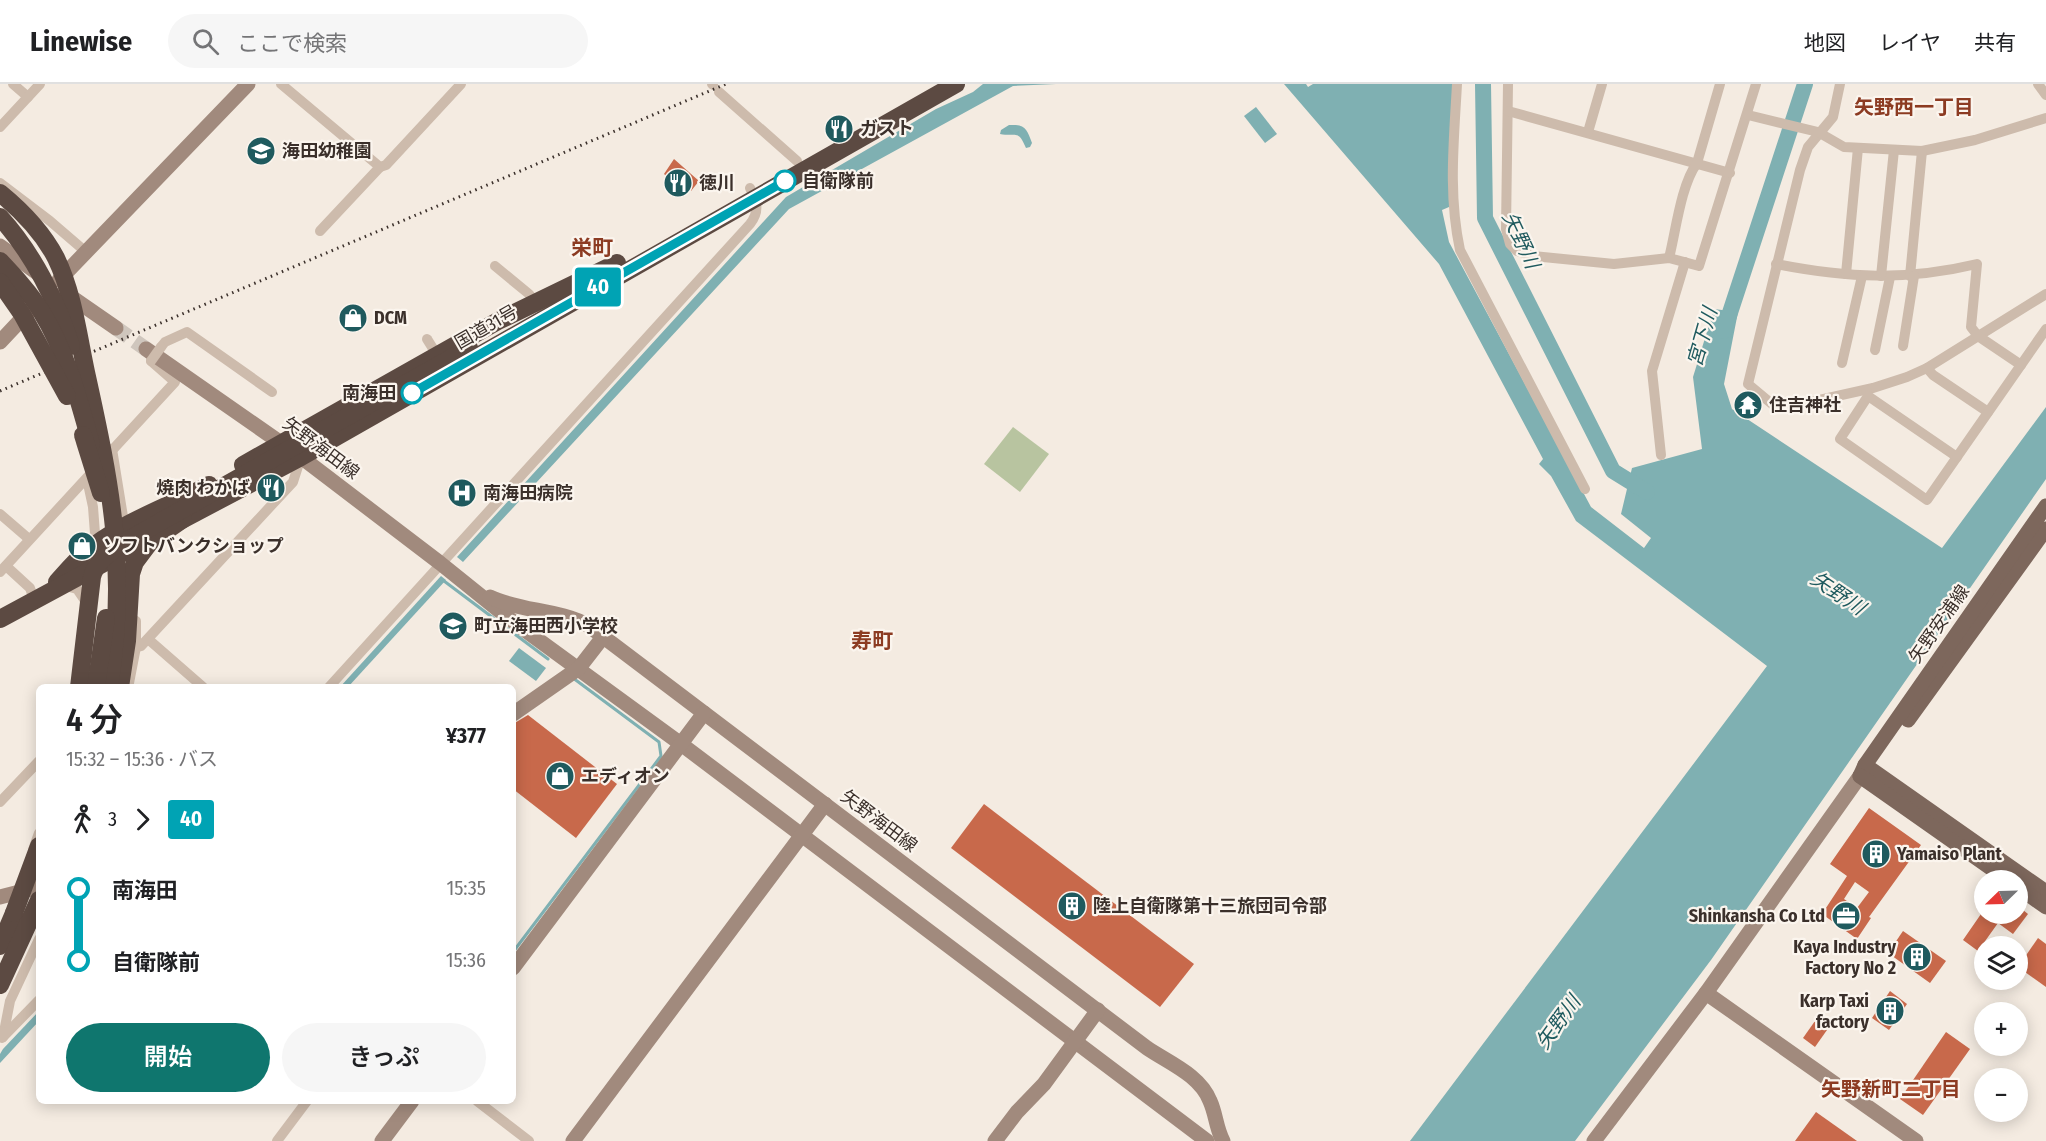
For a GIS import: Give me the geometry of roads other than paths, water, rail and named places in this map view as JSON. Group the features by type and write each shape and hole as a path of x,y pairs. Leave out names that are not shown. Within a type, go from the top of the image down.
{"highway":[{"name":"国道31号","path":"34,600 53,586 86,551 124,527 191,495 437,355 540,309 729,212 798,161 935,84"},
{"name":"国道31号","path":"0,619 301,457 609,267 956,84"},
{"path":"0,193 37,230 60,268 107,444 118,572 116,645 110,684"},
{"path":"0,217 36,267 56,307 107,444"},
{"path":"0,261 25,288 55,337 81,408 101,493 107,547 107,586 103,646 97,684"},
{"path":"0,282 22,314 69,399 101,493"},
{"path":"78,684 92,577 94,570 108,554 121,544 301,441 540,309"},
{"path":"121,684 132,644 131,574 140,553 150,542 183,519"},
{"path":"0,946 36,854"},
{"path":"14,913 36,867"},
{"path":"0,985 36,907"},
{"path":"0,996 36,927"},
{"path":"0,962 0,969"}],"main road":[{"path":"0,342 248,84"},
{"path":"0,246 116,328"},
{"name":"矢野海田線","path":"148,355 301,457 446,567 507,617 681,744 1207,1141"},
{"name":"矢野安浦線","path":"2036,541 2046,506"},
{"name":"矢野安浦線","path":"1866,770 2046,529"},
{"name":"矢野海田線","path":"469,585 507,604 575,619 603,637 1098,1010 1199,1083 1210,1099 1223,1141"},
{"path":"516,712 579,668 603,637"},
{"path":"516,964 704,713"},
{"path":"1866,770 1995,870"},
{"path":"1866,770 2046,892"},
{"path":"1594,1141 1706,993 1866,770"},
{"path":"573,1141 825,804"},
{"path":"0,897 36,888"},
{"path":"2028,894 2046,907"},
{"path":"1706,993 1916,1141"},
{"path":"995,1141 1017,1112 1044,1084 1098,1010"},
{"path":"382,1141 410,1104"}],"street":[{"path":"13,84 28,97"},
{"path":"0,127 40,84"},
{"path":"281,84 380,166"},
{"path":"320,231 380,166 386,165 462,84"},
{"path":"1456,84 1451,187 1453,216 1460,250 1585,489"},
{"path":"1508,84 1506,229 1510,244 1517,251 1533,256 1614,264 1669,258 1699,266 1756,84"},
{"path":"1588,132 1602,84"},
{"path":"1669,258 1683,198 1692,170 1697,163 1720,84"},
{"path":"1840,84 1833,117 1818,132 1808,147 1800,170 1748,384 1778,409 1867,393 1927,368 2046,294"},
{"path":"2038,84 2046,95"},
{"path":"714,87 798,161"},
{"path":"1508,111 1730,173"},
{"path":"1748,115 1818,132 1844,147 1922,151 1975,140 2046,118"},
{"path":"1846,274 1857,148"},
{"path":"1875,350 1885,277 1894,150"},
{"path":"1903,346 1912,276 1922,151"},
{"path":"0,183 86,252"},
{"path":"332,684 446,567 742,233 757,214 752,193"},
{"path":"729,212 738,218 742,233"},
{"path":"1661,455 1652,371 1685,262"},
{"path":"1776,264 1885,277 1912,276 1977,264 1971,327 1978,336 2021,365"},
{"path":"495,266 540,309"},
{"path":"1842,363 1862,276"},
{"path":"0,292 26,315"},
{"path":"1867,393 1839,439 1927,500 2046,329"},
{"path":"34,600 30,588 3,569 87,479 107,444 175,382 150,363 148,355 162,347 165,342 187,332 272,392"},
{"path":"427,339 437,355"},
{"path":"1927,368 1933,375 1988,412"},
{"path":"1867,393 1957,457"},
{"path":"107,444 131,574"},
{"path":"128,684 132,644 141,646 148,639 293,482 297,477 301,457"},
{"path":"78,684 96,545 93,507 87,479"},
{"path":"0,514 29,539"},
{"path":"62,585 76,589 88,605"},
{"path":"148,639 200,684"},
{"path":"0,802 36,764"},
{"path":"19,892 36,841"},
{"path":"2,1039 10,1000 36,945"},
{"path":"2,1039 36,1002"},
{"path":"277,1141 305,1104"},
{"path":"481,1104 529,1141"}],"water":[{"path":"983,84 1056,84 1013,86 789,209 463,562 457,557 786,197 936,109 973,92"},
{"path":"1284,84 1306,84 1308,87 1313,84 1453,84 1449,207 1442,210 1449,242 1591,507 1644,548 1651,538 1621,514 1632,468 1702,449 1693,377 1714,309 1738,312 1724,384 1732,409 1942,548 2046,407 2046,479 1711,960 1575,1141 1410,1141 1767,666 1576,521 1551,476 1539,464 1543,459 1439,264"},
{"path":"1256,107 1277,134 1265,143 1244,116"},
{"path":"1009,125 1019,125 1025,128 1032,143 1030,147 1026,148 1019,136 1000,134 1001,130"},
{"path":"441,576 446,580 351,684 343,684"},
{"path":"519,648 546,668 536,681 509,661"},
{"path":"36,1014 36,1024 0,1063 0,1054"}],"waterway":[{"name":"矢野川","path":"1483,84 1485,218 1613,471 1647,492"},
{"name":"宮下川","path":"1724,331 1805,84"},
{"path":"444,581 548,659"},
{"path":"516,948 661,756 659,742 573,678"}],"tunnel":[{"path":"116,328 146,349"}],"railway":[{"path":"0,391 726,84"}],"place":[{"name":"ガスト","path":"839,129"},
{"name":"海田幼稚園","path":"261,151"},
{"name":"自衛隊前","path":"785,181"},
{"name":"徳川","path":"678,183"},
{"name":"DCM","path":"353,318"},
{"name":"南海田","path":"412,393"},
{"name":"住吉神社","path":"1748,405"},
{"name":"焼肉 わかば","path":"271,488"},
{"name":"南海田病院","path":"462,493"},
{"name":"ソフトバンクショップ","path":"82,546"},
{"name":"町立海田西小学校","path":"453,626"},
{"name":"エディオン","path":"560,776"},
{"name":"Yamaiso Plant","path":"1876,854"},
{"name":"陸上自衛隊第十三旅団司令部","path":"1072,906"},
{"name":"Shinkansha Co Ltd","path":"1846,916"},
{"name":"Kaya Industry Factory No 2","path":"1917,957"},
{"name":"Karp Taxi factory","path":"1890,1011"}],"district":[{"name":"矢野西一丁目","path":"1914,107"},
{"name":"栄町","path":"592,248"},
{"name":"寿町","path":"872,641"},
{"name":"矢野新町二丁目","path":"1891,1089"}]}
